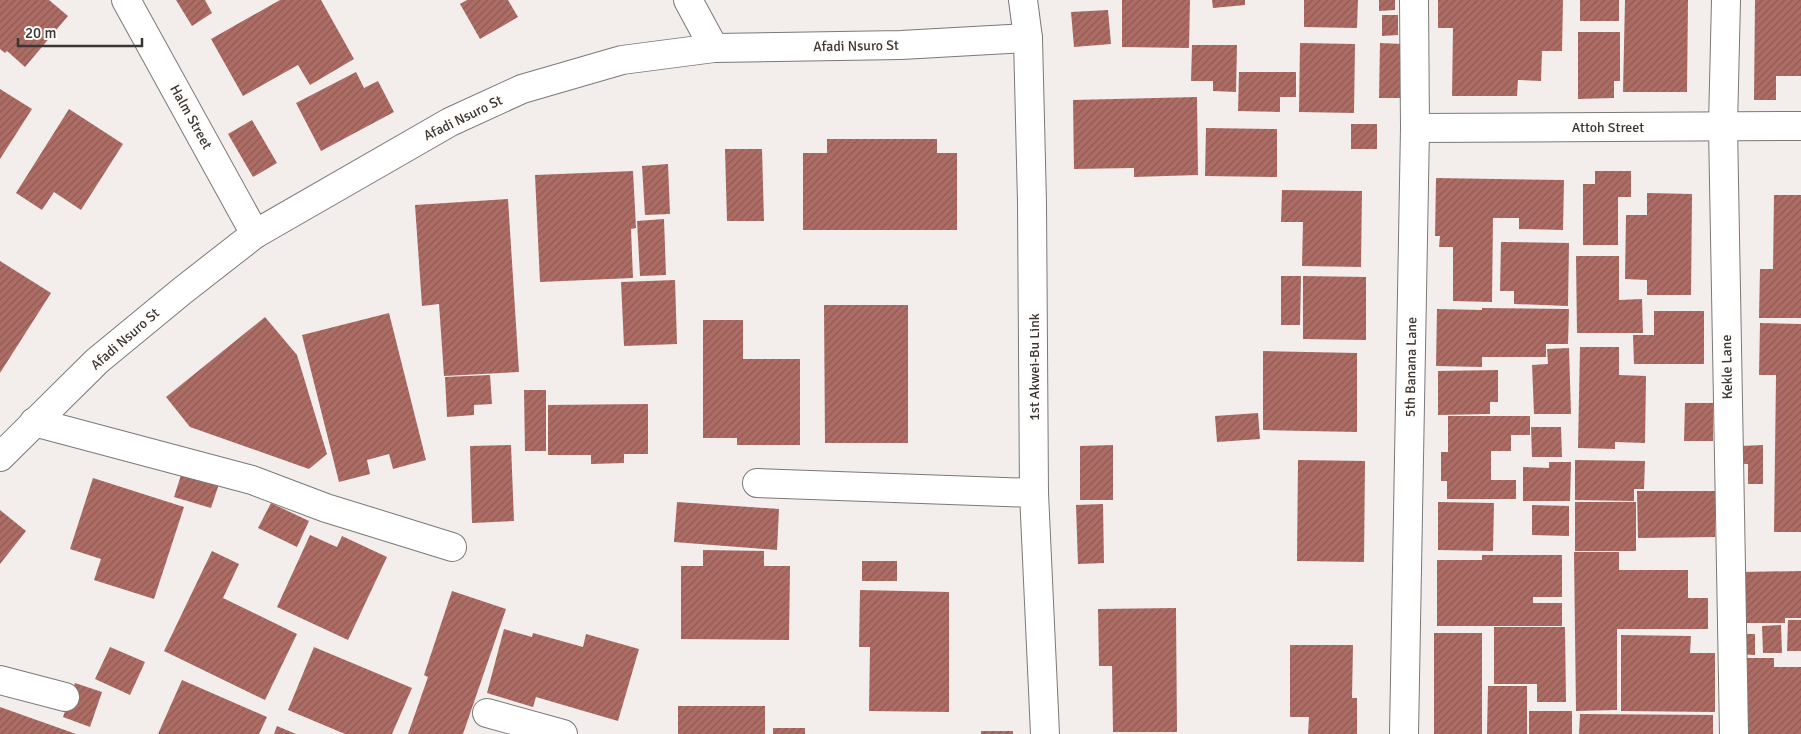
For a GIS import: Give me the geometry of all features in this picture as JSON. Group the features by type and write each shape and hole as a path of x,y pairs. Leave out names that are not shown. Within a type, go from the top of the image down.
{"street":[{"name":"Halm Street","path":"126,0 255,234"},
{"path":"688,0 714,48"},
{"name":"1st Akwei-Bu Link","path":"1023,0 1028,38 1032,194 1034,493 1045,734"},
{"name":"5th Banana Lane","path":"1404,734 1415,128 1414,0"},
{"name":"Kekle Lane","path":"1726,0 1723,126 1734,734"},
{"name":"Afadi Nsuro St","path":"0,457 97,362 182,291 255,234 450,122 522,90 622,60 714,48 901,46 1028,38"},
{"name":"Attoh Street","path":"1415,128 1801,126"},
{"path":"34,422 252,480 326,508 452,547"},
{"path":"757,483 1034,493"},
{"path":"0,680 65,697"},
{"path":"487,713 564,734"}],"building":[{"path":"0,0 49,0 68,16 25,67 7,51 5,53 0,49"},
{"path":"176,0 205,0 212,13 192,26"},
{"path":"280,0 321,0 354,59 310,85 298,65 243,96 211,39"},
{"path":"467,0 508,0 518,17 480,39 460,4"},
{"path":"1122,0 1190,0 1189,48 1122,47"},
{"path":"1212,0 1245,0 1245,5 1213,8"},
{"path":"1304,0 1358,0 1357,28 1304,27"},
{"path":"1379,0 1395,0 1395,10 1379,11"},
{"path":"1438,0 1563,0 1562,51 1542,51 1541,81 1518,80 1517,96 1452,96 1453,28 1438,28"},
{"path":"1580,0 1619,0 1619,21 1580,21"},
{"path":"1625,0 1688,0 1687,92 1623,92"},
{"path":"1755,0 1801,0 1801,76 1776,76 1776,100 1754,100"},
{"path":"1108,10 1111,44 1074,47 1071,12"},
{"path":"1382,15 1398,15 1398,35 1382,36"},
{"path":"1578,32 1620,32 1620,81 1614,81 1614,98 1578,99"},
{"path":"1300,43 1355,44 1354,113 1299,112"},
{"path":"1380,43 1403,44 1403,98 1379,98"},
{"path":"1192,45 1237,45 1236,92 1213,91 1213,81 1191,81"},
{"path":"356,72 364,88 378,81 394,112 321,151 296,103"},
{"path":"1239,72 1296,72 1296,97 1280,97 1280,112 1238,111"},
{"path":"0,89 32,109 0,159"},
{"path":"1197,97 1198,175 1134,177 1134,168 1074,169 1073,100"},
{"path":"69,109 123,144 81,210 54,192 42,210 16,193"},
{"path":"252,120 277,163 253,177 228,134"},
{"path":"1351,124 1377,124 1377,149 1351,149"},
{"path":"1206,128 1277,129 1277,177 1205,176"},
{"path":"827,139 937,139 937,153 957,153 957,230 803,230 803,153 827,153"},
{"path":"725,149 762,149 764,221 727,221"},
{"path":"668,164 670,214 645,215 642,166"},
{"path":"633,171 636,228 631,229 633,278 540,282 535,175"},
{"path":"1595,171 1631,171 1631,197 1618,197 1618,245 1583,245 1583,184 1595,184"},
{"path":"1436,178 1564,180 1563,230 1519,229 1519,218 1493,218 1492,302 1453,301 1453,247 1439,247 1440,236 1435,236"},
{"path":"1282,190 1362,191 1361,267 1302,266 1303,222 1281,222"},
{"path":"1647,193 1692,194 1691,295 1647,295 1647,280 1625,279 1626,215 1647,215"},
{"path":"1774,195 1801,195 1801,318 1759,318 1760,269 1773,269"},
{"path":"508,199 519,372 444,376 439,304 422,306 415,205"},
{"path":"664,219 666,275 640,276 637,221"},
{"path":"1501,242 1569,243 1568,306 1514,304 1514,291 1500,291"},
{"path":"1576,256 1619,256 1619,300 1642,299 1643,333 1577,333"},
{"path":"0,261 51,293 0,373"},
{"path":"1281,276 1301,276 1300,325 1281,325"},
{"path":"1303,276 1366,277 1366,340 1303,339"},
{"path":"675,280 677,344 624,346 621,282"},
{"path":"824,305 908,305 908,443 825,443"},
{"path":"1482,308 1569,309 1568,344 1546,344 1546,357 1482,357 1482,367 1436,366 1437,309 1482,310"},
{"path":"1654,311 1704,311 1704,364 1634,364 1633,335 1654,335"},
{"path":"389,313 426,460 393,469 389,454 367,460 370,474 339,482 302,335"},
{"path":"265,317 297,355 327,454 309,469 190,427 166,397"},
{"path":"703,320 743,320 743,359 800,359 800,445 737,445 737,438 703,438"},
{"path":"1760,323 1801,324 1801,532 1774,532 1776,375 1759,375"},
{"path":"1580,347 1619,347 1619,375 1646,376 1645,443 1615,442 1615,449 1578,448"},
{"path":"1569,348 1571,414 1534,414 1532,365 1548,364 1547,349"},
{"path":"1263,351 1357,353 1357,432 1263,430"},
{"path":"1498,370 1498,402 1490,402 1490,414 1438,415 1438,371"},
{"path":"490,375 492,404 474,405 474,415 447,417 445,377"},
{"path":"524,390 546,390 546,451 525,451"},
{"path":"1685,403 1713,403 1713,441 1684,441"},
{"path":"648,404 648,454 624,454 624,463 591,464 591,455 548,455 548,405"},
{"path":"1258,413 1260,439 1217,442 1215,416"},
{"path":"1448,416 1530,416 1530,435 1511,435 1511,451 1491,451 1491,480 1516,480 1516,499 1447,499 1447,481 1441,481 1441,452 1448,452"},
{"path":"1531,427 1561,427 1562,457 1532,457"},
{"path":"511,445 514,521 472,523 470,446"},
{"path":"1113,445 1113,500 1080,500 1080,446"},
{"path":"1763,445 1763,484 1748,484 1748,464 1741,464 1741,446"},
{"path":"1298,460 1365,461 1364,562 1297,561"},
{"path":"1575,460 1645,461 1644,489 1634,489 1634,501 1575,500"},
{"path":"1549,462 1571,462 1570,501 1523,501 1523,467 1549,468"},
{"path":"182,472 219,484 211,508 174,497"},
{"path":"93,478 184,507 154,599 94,580 101,559 70,549"},
{"path":"1637,491 1715,491 1715,537 1638,538"},
{"path":"677,502 779,509 777,550 674,542"},
{"path":"1438,502 1494,503 1493,551 1438,550"},
{"path":"1575,502 1636,502 1636,551 1575,551"},
{"path":"271,503 309,521 297,547 258,528"},
{"path":"1103,504 1104,563 1078,564 1076,505"},
{"path":"1532,505 1569,506 1569,536 1532,535"},
{"path":"0,510 26,531 0,564"},
{"path":"310,535 337,547 342,536 387,557 348,640 277,607"},
{"path":"703,550 764,551 764,566 790,566 789,640 681,639 681,566 703,566"},
{"path":"212,551 239,564 223,598 297,634 265,700 164,651"},
{"path":"1574,552 1619,552 1619,570 1688,570 1688,598 1708,598 1708,629 1617,629 1617,710 1576,711"},
{"path":"1482,555 1562,555 1562,597 1533,597 1533,603 1562,603 1562,626 1437,626 1437,560 1482,560"},
{"path":"862,561 897,561 897,581 862,581"},
{"path":"1801,571 1801,618 1785,618 1785,623 1741,623 1741,572"},
{"path":"860,590 949,592 949,712 869,711 870,647 859,647"},
{"path":"452,591 506,609 463,734 408,734 428,677 424,675"},
{"path":"1176,608 1177,732 1113,732 1112,666 1099,666 1098,609"},
{"path":"1788,620 1801,620 1801,651 1787,651"},
{"path":"1781,625 1782,653 1763,653 1762,626"},
{"path":"1494,627 1565,627 1566,702 1537,702 1537,684 1494,684"},
{"path":"504,629 532,637 533,633 583,647 586,634 639,649 618,721 536,697 533,707 487,693"},
{"path":"1434,633 1482,633 1482,734 1434,734"},
{"path":"1736,634 1755,634 1755,655 1736,654"},
{"path":"1621,635 1691,636 1690,653 1715,653 1715,712 1621,711"},
{"path":"1290,645 1353,645 1352,698 1357,698 1357,734 1308,734 1309,717 1290,717"},
{"path":"110,647 145,662 130,695 95,679"},
{"path":"314,647 412,688 392,734 345,734 288,710"},
{"path":"1741,658 1774,658 1774,667 1801,667 1801,734 1741,734"},
{"path":"182,680 267,717 259,734 158,734"},
{"path":"75,683 102,692 90,727 63,717"},
{"path":"1488,686 1527,686 1527,734 1487,734"},
{"path":"678,706 765,706 765,734 678,734"},
{"path":"0,707 76,734 0,734"},
{"path":"1529,711 1572,711 1572,734 1529,734"},
{"path":"1580,714 1713,715 1713,734 1579,734"},
{"path":"277,726 296,734 274,734"},
{"path":"773,728 805,728 805,734 773,734"},
{"path":"981,731 1013,731 1013,734 981,734"}]}
